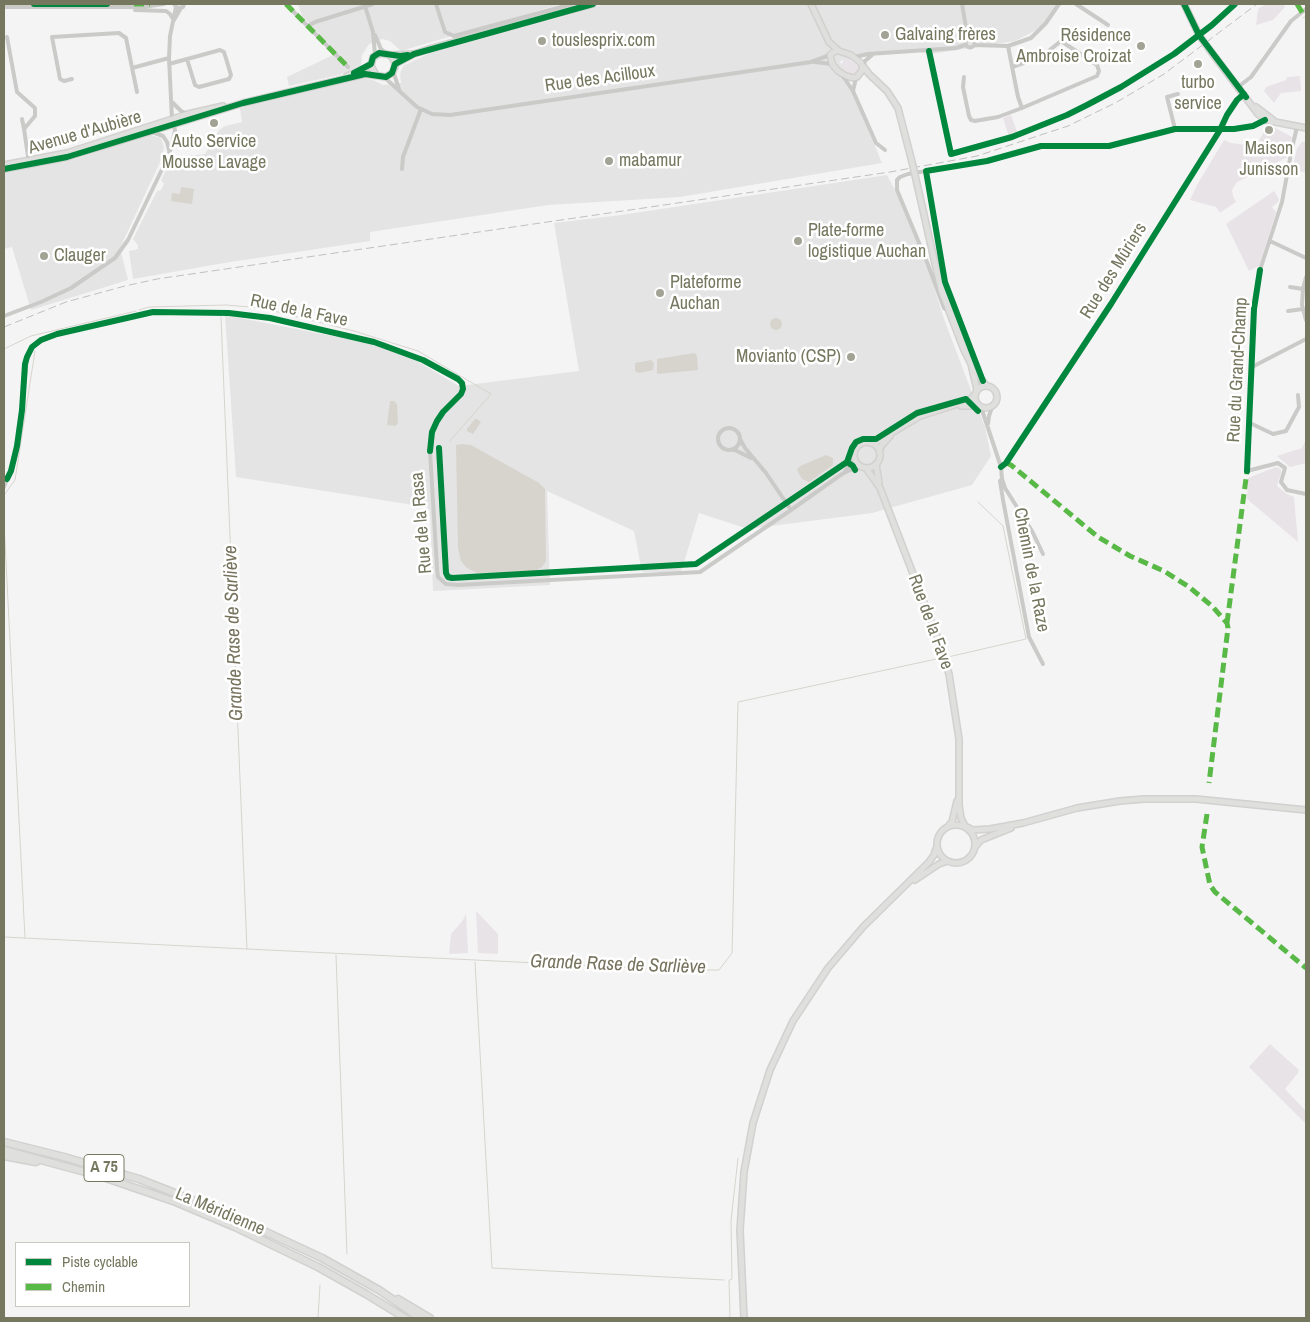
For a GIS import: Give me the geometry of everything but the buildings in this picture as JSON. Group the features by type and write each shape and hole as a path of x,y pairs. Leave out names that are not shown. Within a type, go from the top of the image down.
{"highway":[{"name":"La Méridienne","path":"4,1141 130,1176 215,1208 322,1258 379,1290 420,1318"},
{"name":"La Méridienne","path":"4,1150 132,1186 235,1227 318,1267 379,1301 405,1318"},
{"path":"4,1156 67,1167"},
{"path":"379,1290 430,1318"},
{"path":"379,1301 398,1318"}],"main road":[{"path":"173,121 365,74 384,77 393,71 395,64 414,54 593,4"},
{"path":"811,4 829,42 832,64 849,78 867,77 878,83"},
{"path":"1185,6 1199,35 1258,114 1265,120 1306,128"},
{"path":"829,42 839,51 855,57 866,71 887,91 898,108 942,290 948,311 971,364 976,392 975,400 980,406"},
{"path":"830,55 834,51 839,51"},
{"path":"333,81 364,69 371,64 375,56 381,53 414,54"},
{"path":"389,54 395,64"},
{"path":"371,64 372,70 376,75"},
{"path":"856,77 861,73 863,66"},
{"path":"1245,96 1275,122"},
{"path":"173,121 188,114 243,103"},
{"name":"Avenue d'Aubière","path":"4,168 67,157 147,132 173,121"},
{"name":"Avenue d'Aubière","path":"4,165 29,163 173,121"},
{"path":"935,259 965,342 981,379 987,386 994,389 997,395 996,402 992,407 965,405 948,408"},
{"path":"895,430 882,444 880,458 876,464 864,467 855,458 858,446 866,442 878,441 895,430 920,416 971,399 976,392 987,386"},
{"path":"870,443 880,451"},
{"name":"Rue de la Fave","path":"876,464 880,488 943,651 954,697 959,739 959,805 961,818 966,827"},
{"name":"Rue de la Fave","path":"864,467 880,488"},
{"name":"Rue de la Fave","path":"950,825 956,804 959,760"},
{"path":"744,1318 740,1251 741,1202 747,1149 764,1088 782,1043 810,993 844,948 929,862 934,855 940,834 950,825 960,825 973,830 990,829 1023,823 1077,808 1144,799 1196,799 1306,810"},
{"path":"937,846 939,852 947,861 953,863 965,861 970,858 981,840 1023,823"},
{"path":"966,827 974,836 975,847"},
{"path":"896,896 932,868 947,861"}],"street":[{"path":"4,7 143,7 164,4"},
{"path":"173,22 180,6 189,4"},
{"path":"286,4 348,67"},
{"path":"308,26 315,22 373,4"},
{"path":"436,4 445,32 454,36 572,4"},
{"path":"962,4 968,39 965,41 965,45"},
{"path":"855,57 956,48 965,45 969,48 974,45 1008,46 1031,38 1039,32 1059,4"},
{"path":"1076,4 1108,25"},
{"path":"1238,86 1251,77 1292,20 1306,9 1304,4"},
{"path":"365,6 373,32 381,49 389,54"},
{"path":"4,316 41,302 70,288 115,258 128,240 167,159 175,130 169,64 172,16 166,12 134,10"},
{"path":"373,32 375,56"},
{"path":"72,79 64,81 60,79 52,38 119,33 126,38 137,92"},
{"path":"7,37 17,92 36,108 36,116 24,129"},
{"path":"968,39 972,39 974,45"},
{"path":"964,78 963,87 969,116 971,120 979,120 998,117 1022,108 1096,76 1099,71 1097,65 1060,41 1041,57 1012,68"},
{"path":"1008,46 1022,108"},
{"path":"169,64 187,59 223,51 231,75 229,79 199,87 195,85 187,59"},
{"name":"Rue des Acilloux","path":"384,77 421,109 439,115 450,115 810,62 830,55"},
{"path":"863,66 865,61 872,55"},
{"path":"132,68 169,58"},
{"name":"Rue des Acilloux","path":"810,62 832,64"},
{"name":"Rue des Acilloux","path":"393,71 400,91"},
{"path":"842,74 876,143 885,150"},
{"path":"852,91 856,77"},
{"path":"1175,129 1166,97 1178,94"},
{"name":"Rue des Mûriers","path":"1001,467 1006,463 1143,255 1237,100 1245,96"},
{"path":"171,101 181,112 188,114"},
{"path":"402,169 403,157 421,109"},
{"path":"22,119 29,163"},
{"path":"965,342 952,313 944,308 928,262 897,190 897,180 900,177 908,174 987,161 1038,146 1109,146 1175,129 1203,128 1220,130 1253,126 1265,120"},
{"name":"Rue du Grand-Champ","path":"1297,127 1282,202 1260,270 1254,309 1247,471 1278,463 1285,468 1281,482 1287,490 1306,494"},
{"path":"147,132 163,136 170,150"},
{"path":"1270,241 1306,258"},
{"path":"1306,277 1303,289 1303,308 1306,320"},
{"path":"1290,286 1303,289"},
{"path":"1288,311 1303,308"},
{"name":"Rue de la Fave","path":"4,487 15,459 20,428 25,364 32,347 40,340 58,334 153,312 255,315 374,342 423,360 458,380 462,383 463,389 461,394 437,421 432,432 430,451"},
{"path":"1252,367 1306,339"},
{"path":"1250,423 1273,434 1286,431 1299,407 1298,395"},
{"name":"Chemin de la Raze","path":"980,406 1001,467 1002,479 1000,481 1003,500 1029,638 1042,664"},
{"path":"988,429 992,407"},
{"path":"740,440 737,447 727,450 721,446 718,439 720,433 726,429 734,429 791,510 842,474 854,468 864,467"},
{"path":"733,449 754,460"},
{"name":"Rue de la Rasa","path":"430,451 438,577 441,582 451,585 700,572 791,510"},
{"path":"842,474 855,458"},
{"path":"1002,479 1012,502 1032,531 1043,554"}],"shaded area":[{"path":"298,4 561,4 401,51 390,41 382,39 369,44 362,55 361,67 339,75 289,86 287,77 337,53 302,16"},
{"path":"604,4 1058,4 1044,26 1015,41 931,54 905,50 840,61 882,163 680,197 548,205 370,232 370,241 133,279 129,251 138,249 138,245 133,239 157,191 161,190 164,184 161,180 167,168 171,168 174,163 180,162 183,156 205,154 219,130 225,126 242,122 240,108 363,78 383,85 401,83 400,74 403,66 434,51"},
{"path":"1266,4 1283,4 1285,7 1273,20 1256,25 1258,9"},
{"path":"846,57 858,66 856,73 851,74 842,69 842,63"},
{"path":"1300,76 1301,91 1281,93 1274,103 1264,91 1266,87 1286,80 1287,77"},
{"path":"1011,115 1018,134 1009,137 1003,118"},
{"path":"1270,125 1292,137 1288,157 1237,182 1232,190 1236,202 1221,212 1216,207 1190,200 1224,140 1231,143 1256,146 1267,126"},
{"path":"147,134 161,138 164,147 162,158 120,248 128,280 31,310 12,247 4,249 4,171 76,159"},
{"path":"1306,141 1306,174 1292,170 1297,148 1302,142"},
{"path":"887,175 905,209 925,259 944,319 985,427 991,456 972,485 872,513 748,529 699,513 681,572 642,572 634,531 547,491 550,585 433,591 430,511 426,507 236,477 225,315 373,344 415,360 459,386 579,371 554,223 621,215"},
{"path":"181,187 194,189 192,204 171,201 172,193 180,194"},
{"path":"1274,191 1279,199 1272,207 1276,212 1272,225 1259,266 1249,271 1226,224"},
{"path":"774,318 778,318 782,324 778,330 774,330 770,326 770,322"},
{"path":"695,353 698,370 657,374 657,359"},
{"path":"651,360 654,363 653,370 639,373 635,371 635,363"},
{"path":"390,401 394,401 397,404 398,422 396,426 387,425"},
{"path":"475,419 481,422 473,434 467,431 467,429"},
{"path":"1306,439 1306,463 1290,467 1277,456 1302,448"},
{"path":"456,445 471,445 539,483 545,489 546,561 542,567 535,571 477,573 467,568 461,561 458,548"},
{"path":"826,455 833,458 833,465 809,482 802,479 797,470 800,466"},
{"path":"1276,467 1281,469 1277,486 1294,497 1298,542 1247,499 1248,478"},
{"path":"476,911 498,934 498,954 478,953"},
{"path":"466,914 468,953 449,954 451,934"},
{"path":"1270,1044 1299,1070 1285,1089 1306,1111 1305,1123 1249,1067"}],"waterway":[{"path":"139,310 149,307 226,305 262,308 354,331 418,351 491,394 450,441"},
{"path":"4,349 31,336 136,311"},
{"name":"Grande Rase de Sarliève","path":"4,937 247,949 221,317"},
{"path":"4,501 4,495 15,480 35,351"},
{"name":"Grande Rase de Sarliève","path":"948,657 1026,639 1003,526 978,502"},
{"path":"4,522 25,938"},
{"name":"Grande Rase de Sarliève","path":"247,949 682,970 719,970 732,953 738,702 941,658"},
{"path":"336,955 347,1254"},
{"path":"475,962 492,1268 724,1280"},
{"path":"730,1280 732,1279 731,1221 738,1158"},
{"path":"729,1280 730,1318"},
{"path":"318,1318 320,1285"}],"railway":[{"path":"4,327 66,302 157,279 890,172 977,156 1068,126 1117,102 1164,74 1257,4"}],"marked path":[{"path":"134,4 150,4"},
{"path":"286,4 348,67"},
{"path":"1297,4 1305,17"},
{"path":"1006,463 1011,465 1098,537 1130,556 1164,571 1189,587 1212,606 1227,623 1228,628 1209,783"},
{"path":"1227,623 1247,471"},
{"path":"1207,814 1202,847 1210,885 1215,892 1306,968"}],"cycle path":[{"path":"34,4 107,4"},
{"path":"4,169 67,157 243,103 365,74 386,77 392,73 395,64 414,54 593,4"},
{"path":"1184,4 1199,35 1246,97"},
{"path":"929,51 951,154 1012,137 1087,105 1121,87 1174,54 1212,25 1235,4"},
{"path":"354,73 371,64 373,57 379,53 400,56 408,55"},
{"path":"1001,467 1006,463 1111,304 1220,130 1227,115 1237,100 1244,94"},
{"path":"983,381 945,282 926,171 987,161 1041,146 1109,146 1175,129 1234,129 1253,126 1265,120"},
{"path":"1247,471 1254,309 1260,270"},
{"path":"7,479 11,471 17,446 25,364 32,347 41,340 57,334 153,312 229,313 270,318 374,342 423,360 458,379 462,383 463,389 461,394 437,421 432,432 430,451"},
{"path":"847,462 856,442 863,439 876,439 917,413 966,399 978,411"},
{"path":"439,448 446,573 448,577 452,578 696,564 847,462 855,470"}],"place":[{"name":"Galvaing frères","path":"885,35"},
{"name":"touslesprix.com","path":"542,41"},
{"name":"Résidence Ambroise Croizat","path":"1141,46"},
{"name":"turbo service","path":"1198,64"},
{"name":"Auto Service Mousse Lavage","path":"214,123"},
{"name":"Maison Junisson","path":"1269,130"},
{"name":"mabamur","path":"609,161"},
{"name":"Plate-forme logistique Auchan","path":"798,241"},
{"name":"Clauger","path":"44,256"},
{"name":"Plateforme Auchan","path":"660,293"},
{"name":"Movianto (CSP)","path":"851,357"}]}
